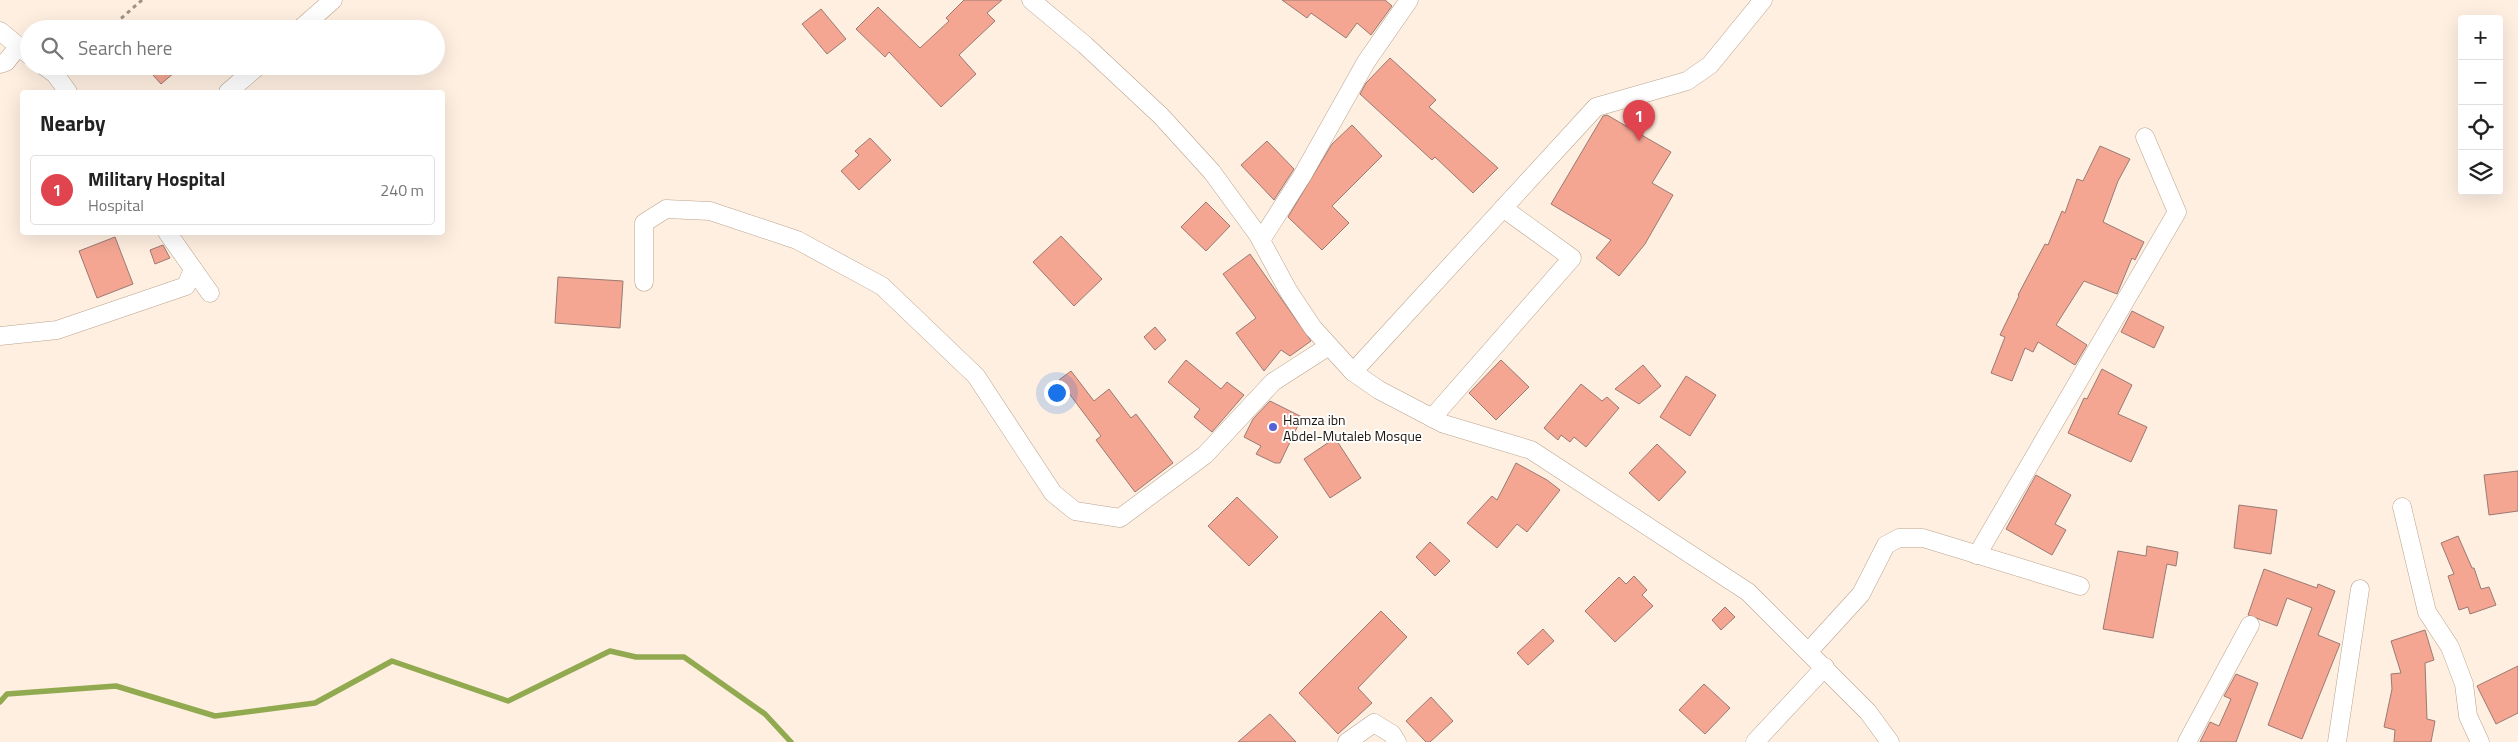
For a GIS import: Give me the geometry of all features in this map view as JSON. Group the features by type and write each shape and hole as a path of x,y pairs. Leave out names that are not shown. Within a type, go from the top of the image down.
{"street":[{"path":"310,20 333,0"},
{"path":"1031,0 1085,46 1161,116 1212,172 1261,240 1289,292 1313,328 1353,372 1379,390 1444,424 1531,450 1748,592 1868,712 1890,742"},
{"path":"1261,240 1302,176 1366,62 1409,0"},
{"path":"1353,372 1596,108 1687,81 1710,65 1763,0"},
{"path":"0,31 20,48"},
{"path":"0,64 20,53"},
{"path":"56,75 67,90"},
{"path":"230,90 248,75"},
{"path":"1977,554 2176,212 2146,137"},
{"path":"1432,418 1572,258 1503,208"},
{"path":"644,282 644,223 666,209 710,212 797,240 882,286 976,376 1053,493 1075,511 1120,518 1205,455 1273,382 1329,346"},
{"path":"169,235 210,293"},
{"path":"0,336 57,330 152,298 186,286 193,269"},
{"path":"2402,507 2427,612 2450,648 2464,684 2468,716 2480,742"},
{"path":"1808,651 1861,594 1886,545 1899,538 1923,538 2080,586"},
{"path":"2337,742 2360,589"},
{"path":"2186,742 2250,626"},
{"path":"1755,742 1825,667"},
{"path":"1347,742 1374,723 1392,734 1397,742"}],"path":[{"path":"119,20 142,0"}],"building":[{"path":"964,0 1002,0 987,13 995,21 959,55 976,74 941,107 889,52 885,57 856,29 878,7 920,48 949,21 946,18"},
{"path":"1282,0 1385,0 1392,6 1371,35 1357,23 1346,38 1311,13 1307,18"},
{"path":"821,9 846,39 827,54 802,24"},
{"path":"1390,58 1436,100 1429,107 1498,168 1473,193 1435,157 1432,160 1360,94 1366,83"},
{"path":"153,75 172,75 161,84"},
{"path":"1607,115 1671,152 1652,183 1673,195 1645,244 1619,276 1596,258 1611,240 1551,204 1603,116"},
{"path":"1352,125 1382,156 1332,206 1349,223 1322,250 1288,217 1332,144"},
{"path":"870,138 891,160 859,190 841,171 859,155 855,151"},
{"path":"1267,141 1294,169 1274,200 1241,165"},
{"path":"2100,146 2130,159 2118,181 2103,222 2144,242 2135,260 2132,258 2117,294 2084,281 2056,325 2087,345 2075,365 2038,342 2033,352 2025,348 2012,381 1991,373 2005,337 2000,335 2018,295 2045,244 2048,245 2062,211 2065,213 2077,179 2083,181"},
{"path":"1206,202 1230,226 1206,251 1181,227"},
{"path":"1061,236 1102,279 1074,306 1033,262"},
{"path":"115,237 133,284 97,298 79,251"},
{"path":"163,245 170,258 155,264 150,250"},
{"path":"1250,254 1311,341 1290,356 1281,350 1264,371 1236,333 1256,318 1223,274"},
{"path":"558,277 623,281 620,328 555,323"},
{"path":"2132,311 2164,327 2154,348 2121,332"},
{"path":"1155,327 1166,340 1155,350 1144,337"},
{"path":"1186,360 1221,389 1227,382 1244,395 1212,432 1194,417 1200,409 1168,382"},
{"path":"1501,360 1529,387 1496,420 1469,393"},
{"path":"1643,365 1661,386 1639,404 1615,389"},
{"path":"2102,369 2132,385 2118,414 2147,427 2131,462 2068,433 2084,398 2087,399"},
{"path":"1071,371 1094,401 1109,389 1131,418 1136,414 1173,463 1135,492 1096,440 1101,436 1059,380"},
{"path":"1686,376 1716,395 1690,436 1660,417"},
{"path":"1581,384 1602,401 1607,397 1619,408 1586,447 1574,437 1570,442 1561,435 1558,440 1544,428"},
{"name":"Hamza ibn Abdel-Mutaleb Mosque","path":"1270,401 1302,417 1280,463 1275,463 1256,454 1261,446 1244,437 1253,419"},
{"path":"1335,438 1361,478 1330,498 1304,459"},
{"path":"1657,444 1686,472 1659,501 1629,473"},
{"path":"1516,463 1547,480 1560,490 1527,532 1517,524 1497,548 1467,523 1492,496 1497,500"},
{"path":"2518,471 2518,511 2489,515 2484,475"},
{"path":"2036,475 2071,495 2055,524 2066,530 2052,555 2006,529"},
{"path":"1237,497 1278,537 1249,566 1208,526"},
{"path":"2239,505 2277,510 2271,554 2234,548"},
{"path":"2458,536 2472,568 2474,568 2481,589 2489,587 2496,605 2470,614 2468,607 2459,610 2448,576 2454,574 2441,543"},
{"path":"1430,542 1450,561 1435,576 1416,557"},
{"path":"2147,546 2178,552 2176,566 2167,564 2153,638 2103,629 2118,551 2146,556"},
{"path":"2264,569 2317,588 2318,584 2335,591 2318,635 2340,644 2302,739 2268,725 2312,608 2287,598 2277,626 2248,615"},
{"path":"1634,576 1647,590 1642,595 1653,606 1615,642 1585,611 1619,577 1626,584"},
{"path":"1725,607 1735,617 1721,630 1712,620"},
{"path":"1381,611 1407,637 1358,688 1372,703 1338,734 1299,693"},
{"path":"1543,629 1554,641 1528,665 1517,653"},
{"path":"2425,630 2434,660 2425,663 2427,719 2435,721 2431,742 2394,742 2395,730 2384,727 2392,689 2391,674 2401,673 2391,641"},
{"path":"2518,666 2518,713 2496,724 2477,686"},
{"path":"2236,674 2258,683 2236,742 2200,742 2210,722 2219,726 2231,699 2224,696"},
{"path":"1704,684 1730,708 1705,734 1679,710"},
{"path":"1431,697 1453,721 1430,742 1426,742 1406,721"},
{"path":"1270,714 1296,742 1238,742"}],"waterway":[{"path":"0,702 7,694 116,686 215,716 315,703 392,661 508,701 610,651 636,657 684,657 765,714 791,742"}],"place":[{"name":"Military Hospital","path":"1639,141"},
{"name":"Hamza ibn Abdel-Mutaleb Mosque","path":"1273,427"}]}
